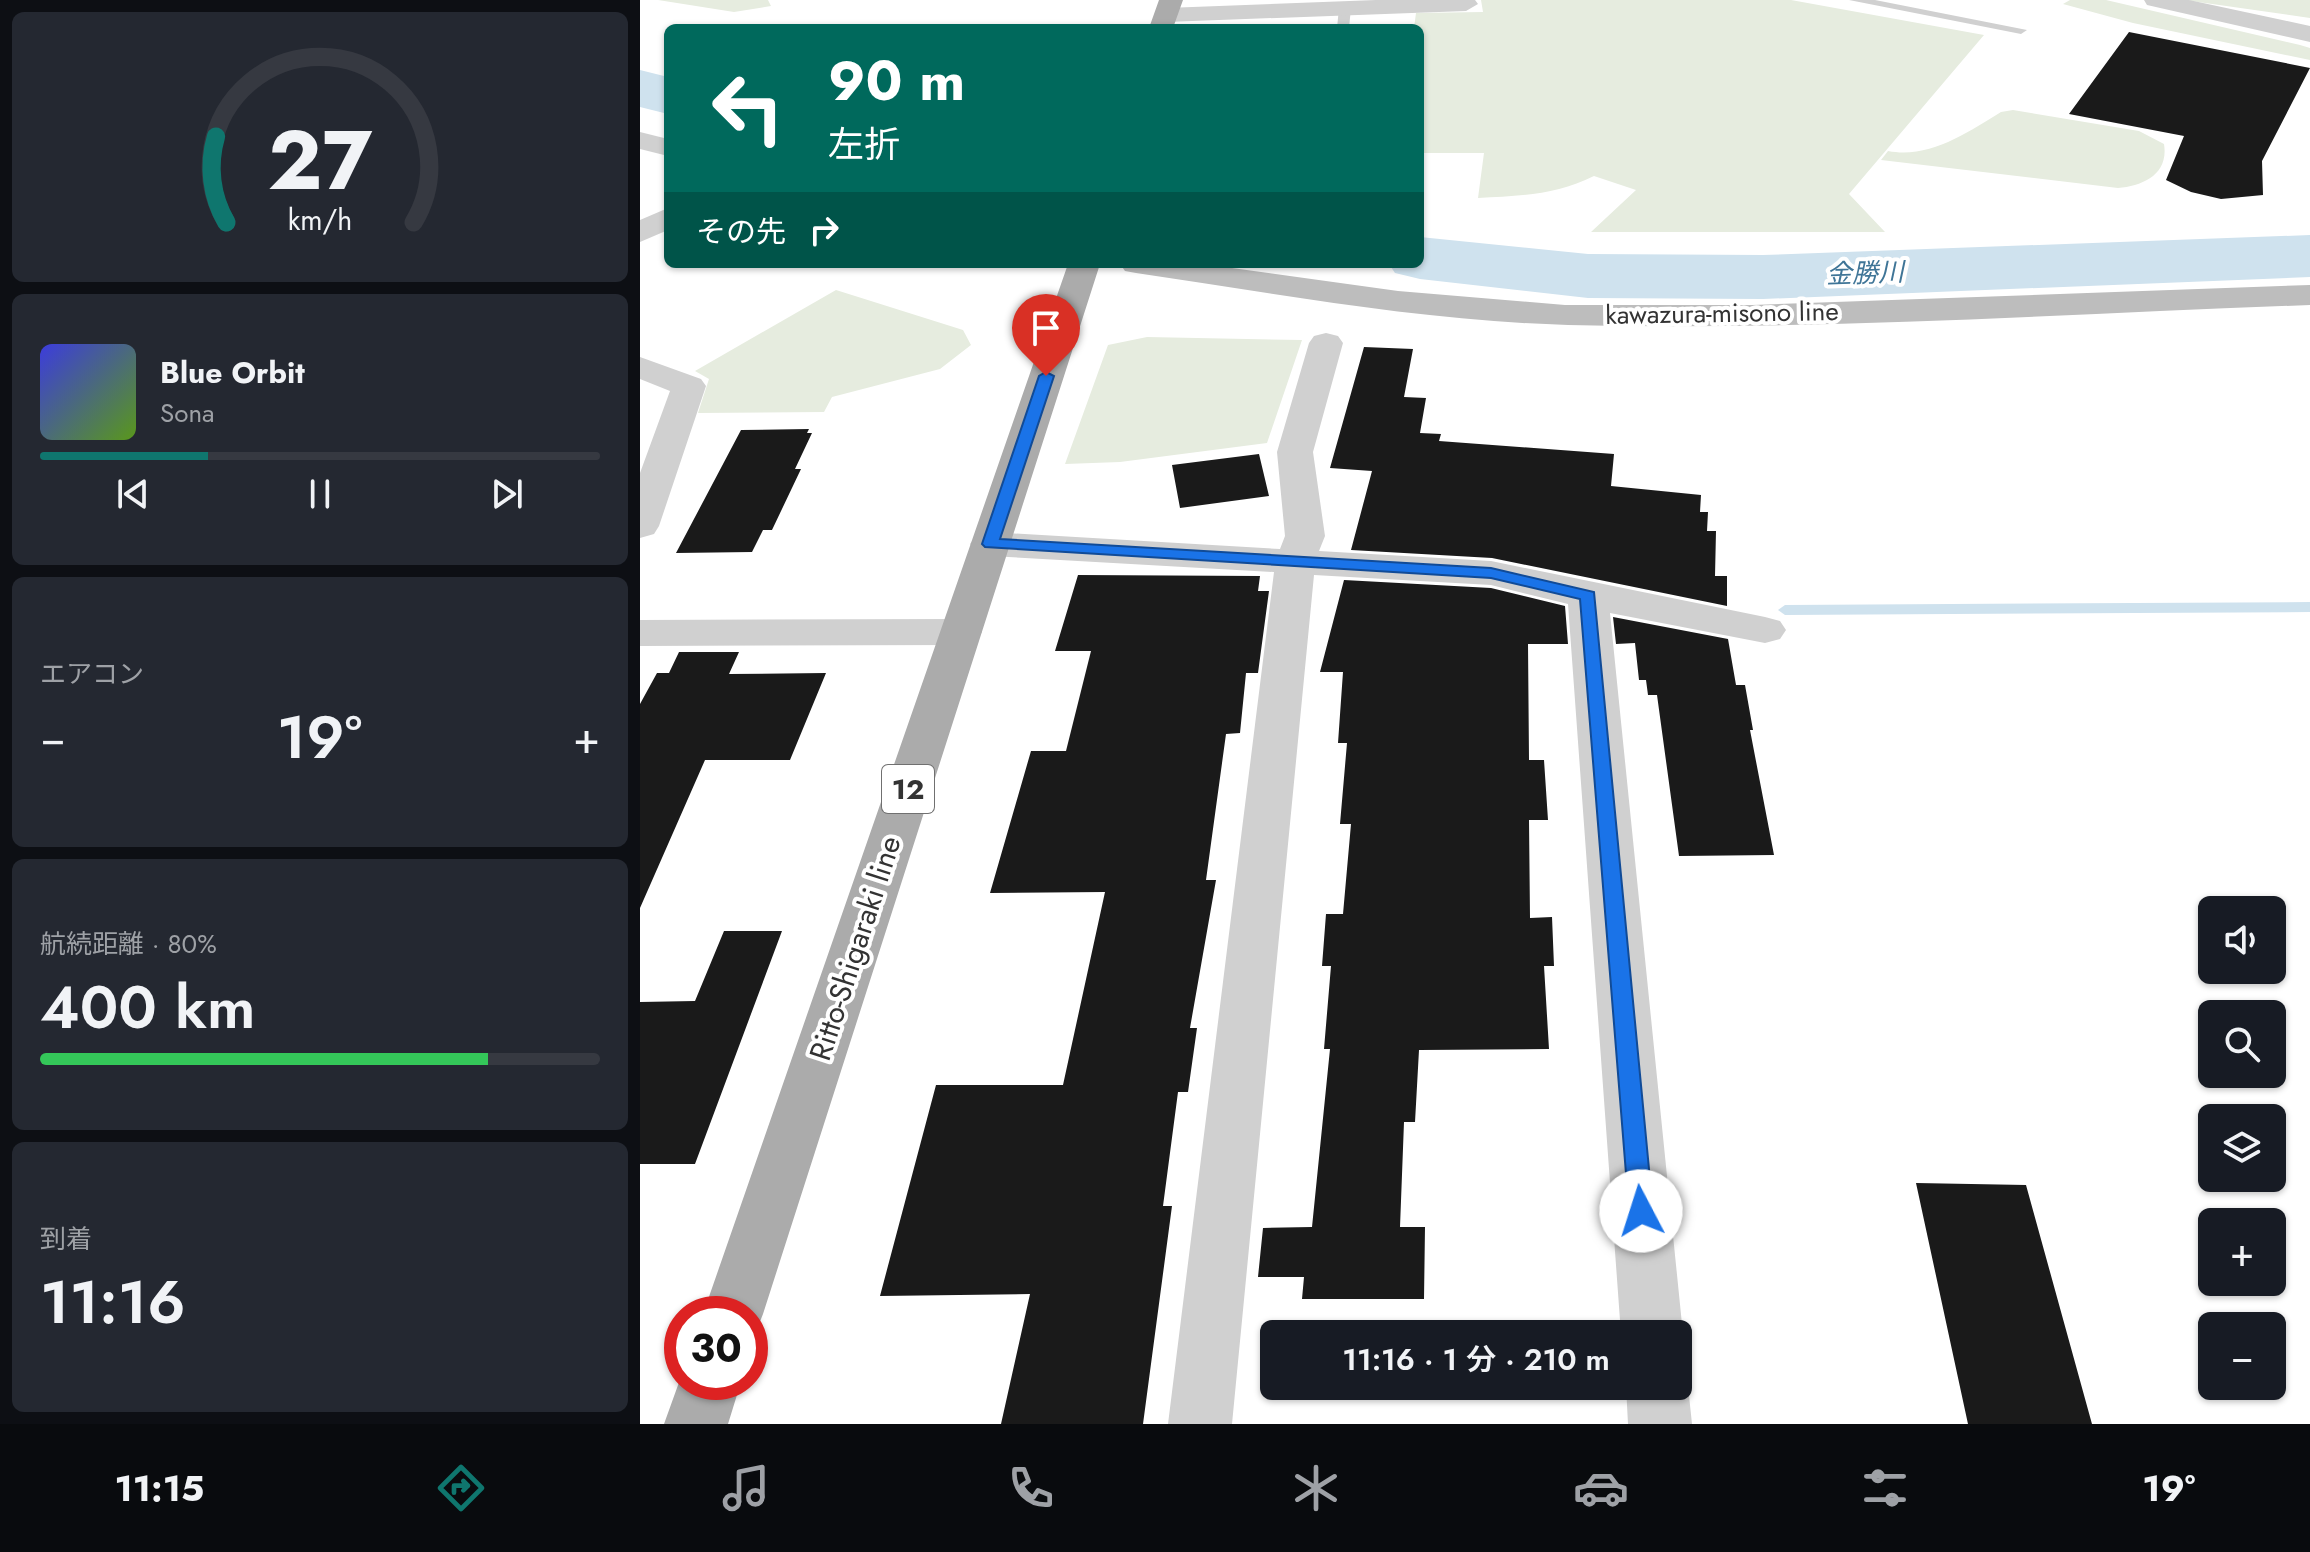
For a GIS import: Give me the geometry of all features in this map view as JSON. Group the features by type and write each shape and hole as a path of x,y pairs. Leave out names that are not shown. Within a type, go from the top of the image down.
{"main road":[{"name":"Ritto-Shigaraki line","path":"739,1296 1083,268"},
{"name":"kawazura-misono line","path":"1164,268 1398,301 1565,315 1768,315 2310,295"},
{"path":"696,1424 704,1400"}],"street":[{"path":"2156,0 2310,34"},
{"path":"1166,14 1344,18 1392,3 1466,4"},
{"path":"640,140 664,147"},
{"path":"640,233 664,219"},
{"path":"1200,1424 1295,561 1305,536 1295,452 1326,343"},
{"path":"640,367 689,386 643,507"},
{"path":"990,544 1491,573 1588,596 1765,630"},
{"path":"1588,596 1651,1320"},
{"path":"640,633 961,632"},
{"path":"1658,1400 1660,1424"}],"lane":[{"path":"1855,0 2021,30"}],"shaded area":[{"path":"658,0 768,0 771,6 734,12"},
{"path":"1481,0 1791,0 1984,35 1849,194 1885,232 1591,232 1636,190 1594,176 1551,191 1478,198 1484,153 1424,153 1424,24 1415,24 1416,13 1483,12"},
{"path":"2070,0 2106,0 2300,45 2310,48 2310,60 2133,23 2063,4"},
{"path":"2184,0 2310,0 2310,18"},
{"path":"2013,110 2139,131 2164,144 2162,163 2158,171 2145,181 2118,188 1881,160 1888,151 1933,148 2001,112"},
{"path":"836,290 963,330 971,345 940,369 832,397 824,412 698,413 709,379 695,371"},
{"path":"1147,337 1302,340 1267,443 1120,462 1065,464 1108,345"}],"building":[{"path":"2129,32 2310,68 2262,161 2263,195 2221,199 2191,192 2166,180 2184,136 2069,114"},
{"path":"1364,347 1413,349 1404,397 1426,398 1420,433 1441,434 1439,441 1614,454 1611,486 1701,495 1700,512 1708,512 1707,531 1716,531 1715,576 1727,576 1727,606 1492,558 1351,550 1372,471 1330,468"},
{"path":"809,429 807,433 812,433 795,469 801,469 772,530 763,530 752,552 676,553 741,430"},
{"path":"1259,454 1269,496 1180,508 1172,465"},
{"path":"1078,575 1260,576 1258,591 1269,591 1258,673 1246,673 1240,733 1226,734 1206,880 1216,880 1190,1028 1197,1028 1188,1092 1178,1092 1163,1206 1172,1206 1143,1424 1001,1424 1030,1294 880,1296 936,1085 1063,1085 1105,892 990,893 1031,751 1066,751 1091,651 1055,651"},
{"path":"1344,580 1491,588 1565,606 1568,644 1528,644 1529,760 1544,760 1548,820 1529,820 1530,918 1552,917 1554,966 1544,966 1549,1049 1419,1050 1415,1122 1404,1122 1400,1227 1425,1227 1424,1299 1302,1299 1304,1277 1258,1277 1263,1228 1312,1227 1330,1049 1324,1049 1331,966 1322,966 1326,914 1343,914 1351,824 1340,824 1347,743 1338,743 1343,672 1320,672"},
{"path":"1613,617 1728,639 1736,685 1745,685 1753,730 1750,730 1774,855 1679,856 1657,695 1648,695 1646,680 1639,680 1635,643 1616,644"},
{"path":"679,652 739,652 729,674 826,673 790,760 705,760 640,908 640,704 657,673 669,673"},
{"path":"724,931 782,931 695,1164 640,1164 640,1002 695,1001"},
{"path":"1916,1183 2026,1185 2092,1424 1968,1424"}],"waterway":[{"name":"金勝川","path":"640,88 664,95"},
{"name":"金勝川","path":"1424,258 1588,276 1763,277 2310,256"},
{"path":"1785,610 2310,607"}],"route":[{"path":"1046,376 990,544 1491,573 1588,596 1641,1211"}]}
